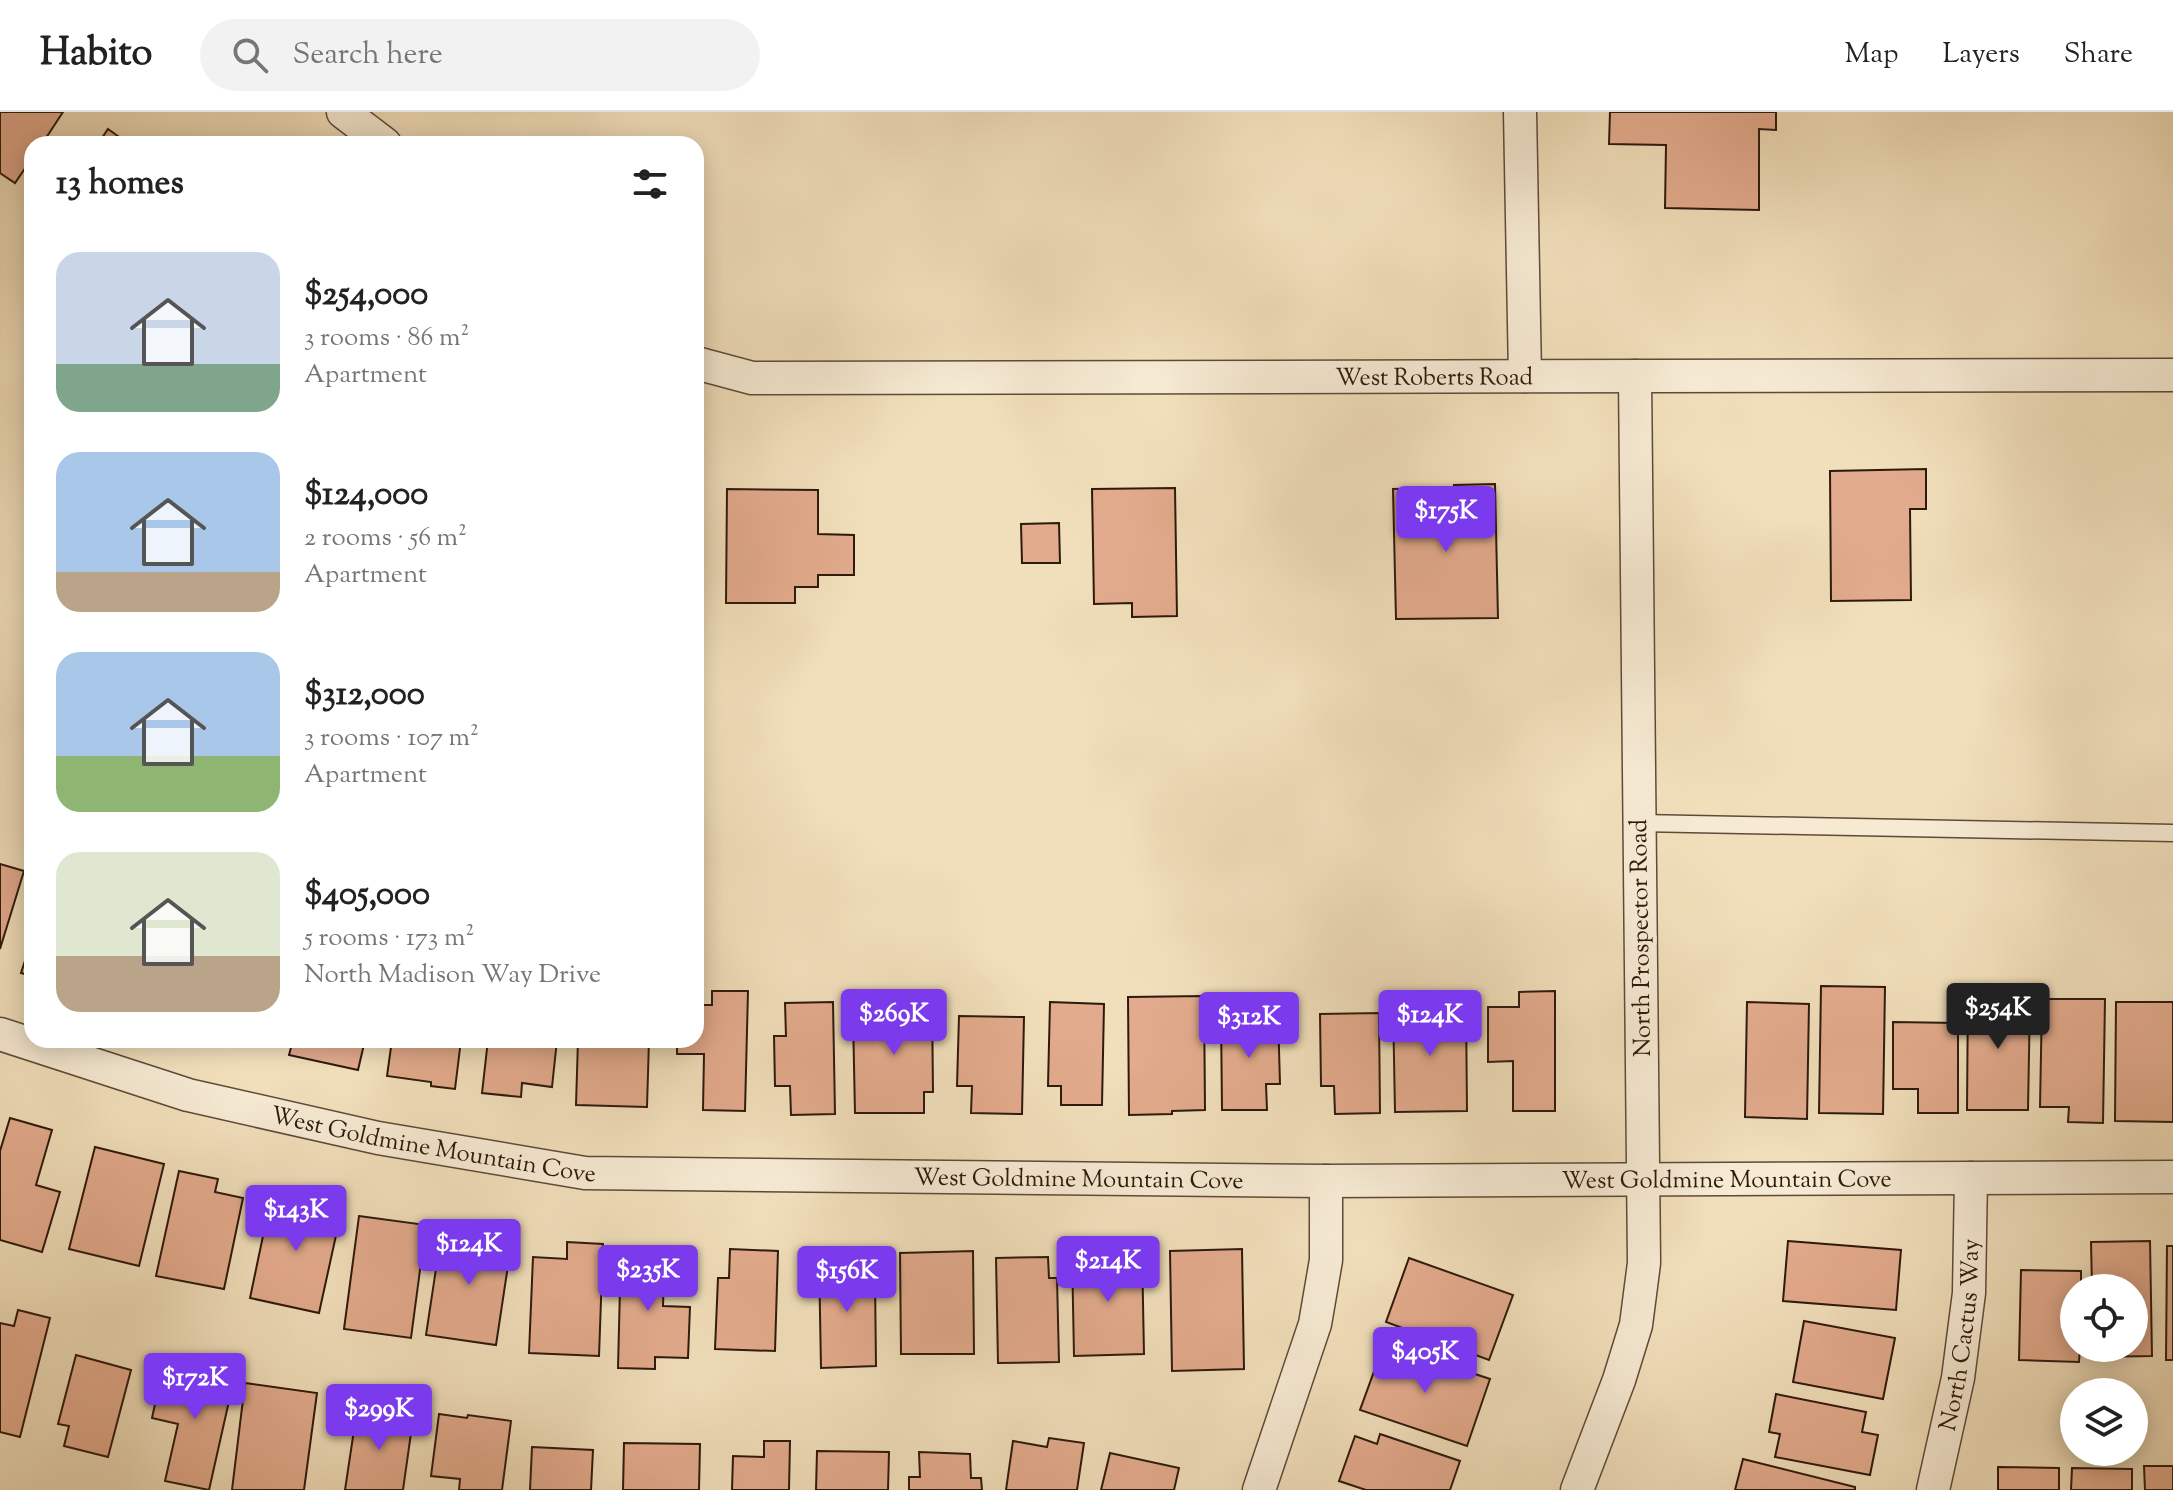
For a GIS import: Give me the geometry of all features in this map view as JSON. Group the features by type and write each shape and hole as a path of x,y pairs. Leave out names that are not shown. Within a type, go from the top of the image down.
{"street":[{"path":"343,112 374,136"},
{"path":"1520,112 1525,376"},
{"name":"West Roberts Road","path":"704,365 752,378 2173,375"},
{"name":"North Prospector Road","path":"1577,1490 1619,1380 1636,1325 1644,1263 1635,376"},
{"name":"West Goldmine Mountain Cove","path":"0,1034 24,1042"},
{"name":"West Goldmine Mountain Cove","path":"43,1048 188,1095 378,1138 585,1173 1326,1181 2173,1177"},
{"name":"North Cactus Way","path":"1933,1490 1958,1378 1969,1293 1971,1178"},
{"path":"1259,1490 1315,1324 1326,1260 1326,1181"}],"lane":[{"path":"1639,823 2173,833"}],"building":[{"path":"0,112 63,112 47,136 24,136 24,170 15,183 0,173"},
{"path":"1610,112 1776,112 1776,130 1759,129 1759,210 1665,208 1666,145 1609,144"},
{"path":"108,129 118,136 103,136"},
{"path":"1926,469 1926,509 1910,509 1911,600 1831,601 1830,471"},
{"path":"1495,484 1498,618 1396,619 1393,489 1442,488 1443,527 1455,527 1454,485"},
{"path":"1175,488 1177,616 1132,617 1132,603 1094,604 1092,489"},
{"path":"727,489 818,490 818,534 854,535 854,575 818,575 818,587 795,587 795,603 726,603"},
{"path":"1059,523 1060,563 1022,563 1021,524"},
{"path":"0,864 24,871 0,949"},
{"path":"1821,986 1885,987 1883,1114 1819,1113"},
{"path":"1968,988 2002,988 2002,999 2030,999 2028,1110 1967,1110"},
{"path":"712,991 748,991 745,1111 703,1110 704,1054 677,1054 677,1048 704,1048 704,1005 712,1005"},
{"path":"1555,991 1555,1111 1513,1111 1513,1061 1488,1062 1488,1007 1519,1007 1519,992"},
{"path":"1204,996 1205,1110 1129,1115 1128,997"},
{"path":"2042,999 2105,999 2103,1123 2068,1122 2069,1107 2040,1107"},
{"path":"932,1000 933,1092 924,1092 924,1113 855,1113 853,1017 871,1017 871,1001"},
{"path":"833,1002 835,1114 791,1115 790,1086 775,1086 774,1036 786,1036 785,1003"},
{"path":"1050,1002 1104,1004 1102,1105 1061,1105 1061,1086 1048,1086"},
{"path":"1747,1002 1809,1004 1807,1119 1745,1117"},
{"path":"2116,1002 2173,1002 2173,1122 2115,1121"},
{"path":"1466,1004 1467,1111 1395,1112 1393,1005"},
{"path":"1379,1013 1380,1113 1335,1114 1334,1086 1321,1086 1320,1014"},
{"path":"1278,1014 1280,1084 1266,1084 1267,1110 1222,1110 1221,1016"},
{"path":"959,1016 1024,1017 1022,1114 971,1113 972,1086 957,1086"},
{"path":"1893,1022 1958,1023 1958,1113 1918,1113 1918,1089 1893,1089"},
{"path":"291,1048 363,1048 358,1070 289,1055"},
{"path":"391,1048 460,1048 455,1089 387,1076"},
{"path":"487,1048 556,1048 552,1087 522,1083 521,1097 482,1093"},
{"path":"578,1048 649,1048 647,1107 576,1105"},
{"path":"10,1118 52,1130 36,1185 60,1192 42,1252 0,1240 0,1151"},
{"path":"95,1147 164,1164 139,1266 69,1249"},
{"path":"179,1171 218,1179 215,1192 243,1198 224,1289 156,1276"},
{"path":"272,1193 342,1208 319,1313 250,1298"},
{"path":"359,1216 426,1225 411,1338 344,1329"},
{"path":"442,1229 512,1239 496,1345 426,1335"},
{"path":"1788,1241 1901,1250 1896,1310 1783,1301"},
{"path":"2150,1241 2152,1356 2148,1356 2148,1274 2092,1274 2091,1242"},
{"path":"567,1242 603,1244 599,1356 529,1353 533,1257 567,1259"},
{"path":"2167,1246 2173,1246 2173,1360 2166,1360"},
{"path":"621,1248 665,1250 663,1306 690,1307 688,1358 655,1357 655,1369 618,1368"},
{"path":"730,1249 778,1251 775,1351 715,1349 718,1278 729,1278"},
{"path":"1242,1249 1244,1369 1172,1371 1170,1251"},
{"path":"973,1251 974,1354 901,1354 900,1253"},
{"path":"1142,1251 1144,1354 1074,1356 1072,1253"},
{"path":"1048,1257 1049,1278 1057,1278 1059,1362 998,1363 996,1258"},
{"path":"1409,1258 1513,1295 1489,1360 1386,1322"},
{"path":"819,1259 864,1259 864,1278 875,1278 876,1366 821,1368"},
{"path":"2021,1270 2081,1271 2081,1274 2060,1274 2060,1361 2019,1360"},
{"path":"18,1310 50,1318 20,1437 0,1432 0,1323 14,1326"},
{"path":"1804,1321 1895,1338 1883,1399 1793,1382"},
{"path":"1384,1344 1490,1379 1467,1446 1360,1410"},
{"path":"76,1355 131,1370 108,1457 64,1446 69,1426 58,1424"},
{"path":"202,1362 236,1370 209,1490 165,1481 178,1424 152,1418 162,1371 198,1379"},
{"path":"245,1383 317,1393 304,1490 232,1490"},
{"path":"1776,1394 1866,1412 1862,1432 1878,1435 1870,1475 1775,1457 1780,1434 1769,1432"},
{"path":"357,1410 413,1419 403,1490 345,1490"},
{"path":"439,1414 511,1421 502,1490 459,1490 460,1479 431,1476"},
{"path":"1380,1434 1460,1461 1450,1490 1366,1490 1339,1481 1355,1436 1377,1444"},
{"path":"1049,1438 1084,1443 1077,1490 1006,1490 1013,1441 1047,1447"},
{"path":"764,1441 790,1441 789,1490 732,1490 733,1456 764,1457"},
{"path":"624,1443 700,1444 699,1490 623,1490"},
{"path":"532,1447 593,1450 591,1490 530,1490"},
{"path":"817,1451 889,1452 888,1490 816,1490"},
{"path":"919,1452 970,1454 971,1478 981,1478 982,1490 909,1490 909,1477 920,1477"},
{"path":"1110,1453 1179,1468 1174,1490 1101,1490"},
{"path":"1743,1459 1855,1487 1855,1490 1735,1490"},
{"path":"2144,1466 2173,1466 2173,1490 2145,1490"},
{"path":"1998,1467 2059,1468 2059,1490 1998,1490"},
{"path":"2072,1468 2132,1469 2132,1490 2071,1490"}]}
